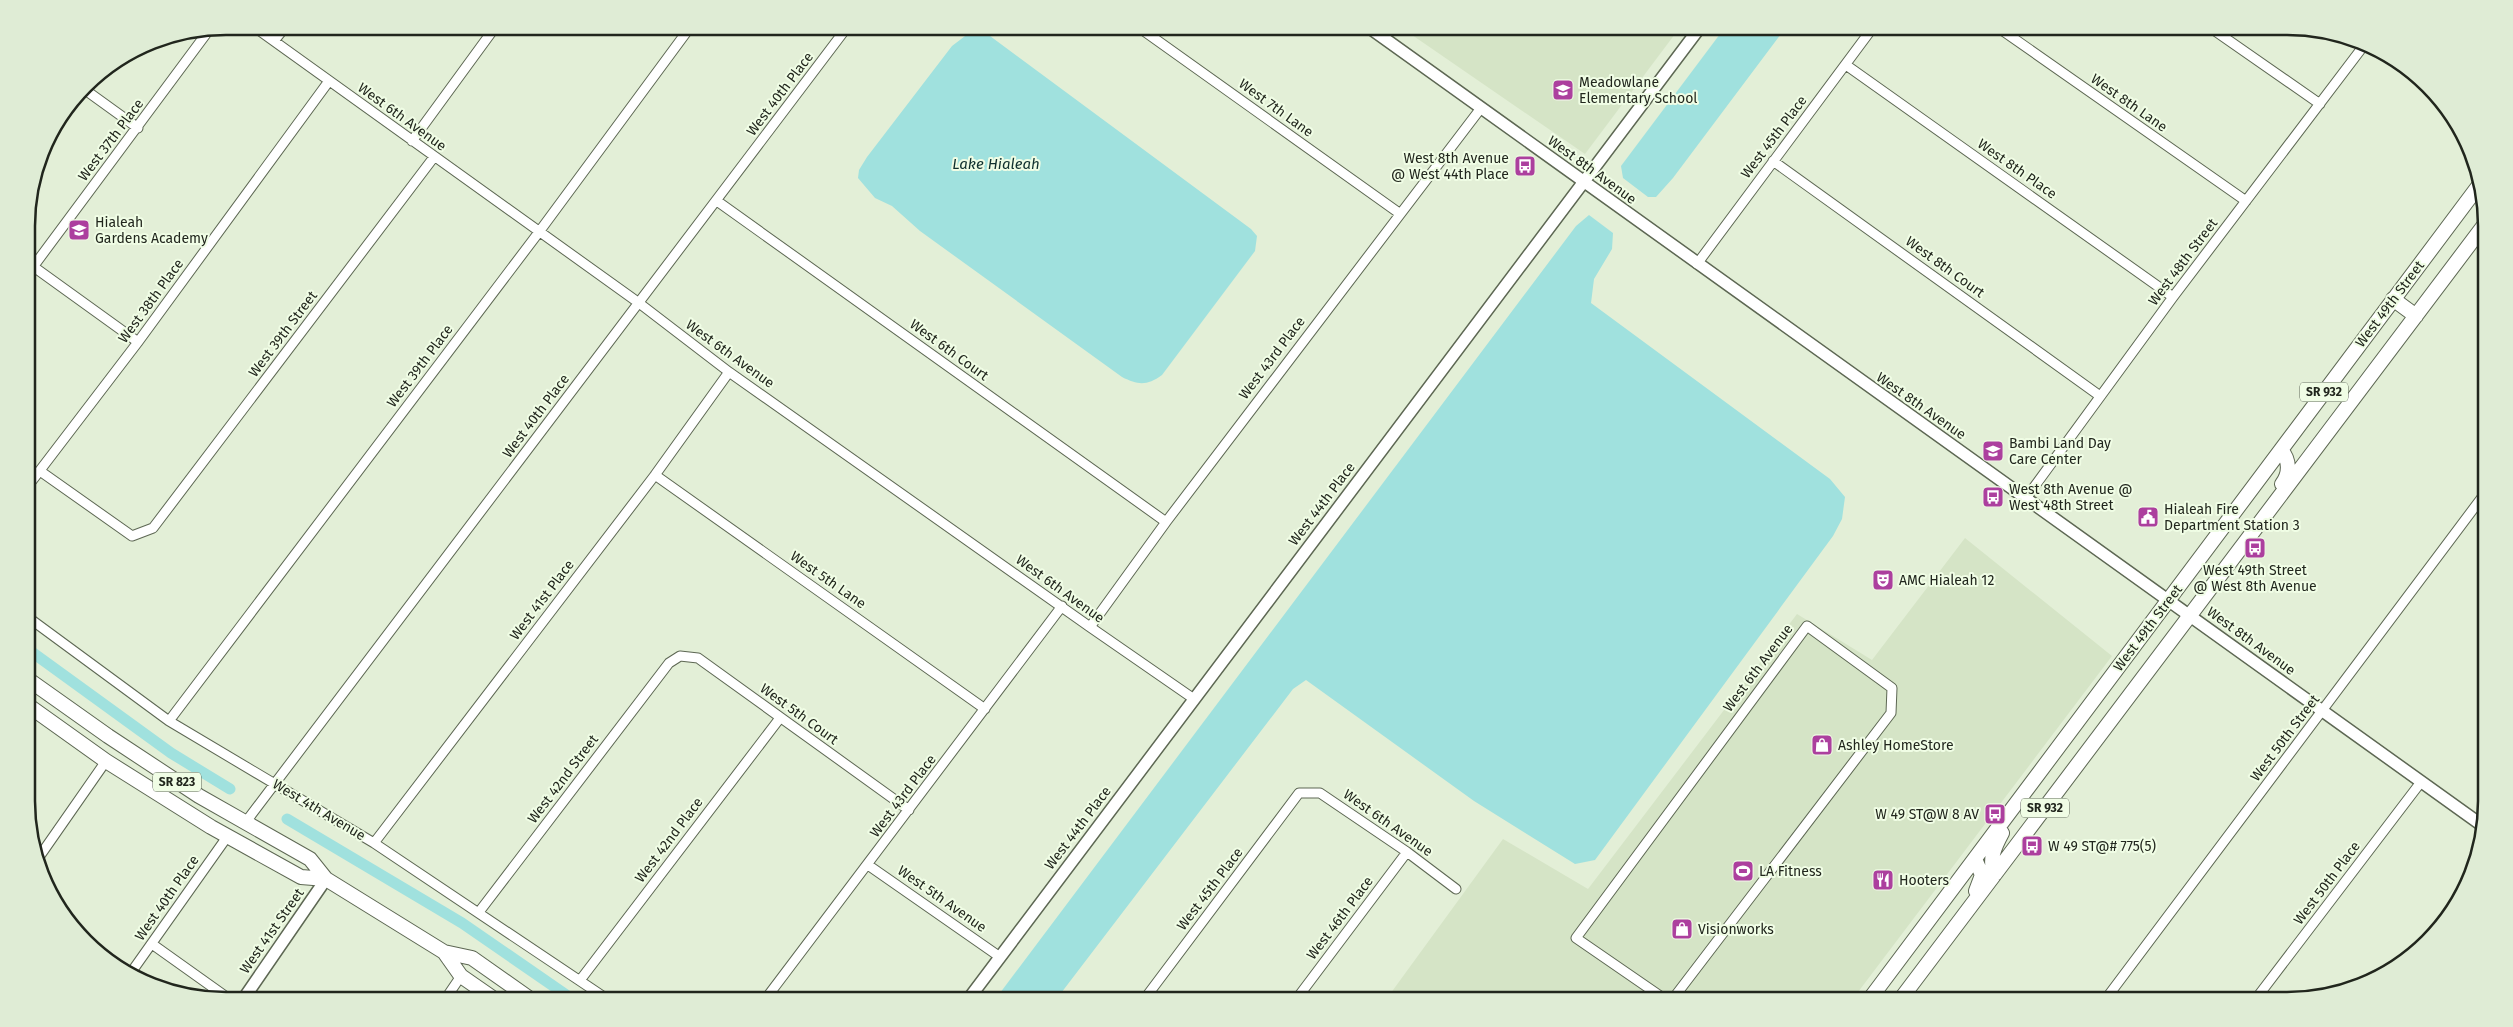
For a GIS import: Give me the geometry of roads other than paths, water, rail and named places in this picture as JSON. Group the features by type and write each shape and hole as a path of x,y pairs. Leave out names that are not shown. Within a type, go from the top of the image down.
{"main road":[{"name":"West 49th Street","path":"1875,992 2474,191"},
{"path":"2471,243 2478,229"},
{"name":"West 49th Street","path":"1906,992 2478,234"},
{"path":"2393,299 2416,316"},
{"path":"2254,529 2262,510 2288,473 2285,454 2281,450"},
{"name":"SR 823","path":"35,684 140,758 245,823 310,859 326,879 444,952 472,958 521,992"},
{"name":"SR 823","path":"35,710 106,761 227,837 302,878 326,879"},
{"path":"1995,874 1992,868 1994,848 2017,803"},
{"path":"1953,930 1982,880 1981,870 1975,859"},
{"name":"SR 823","path":"444,952 461,976 485,992"}],"street":[{"name":"West 6th Avenue","path":"266,35 640,304 729,372 1090,627 1194,698"},
{"path":"274,41 279,35"},
{"path":"412,141 489,35"},
{"name":"West 39th Place","path":"169,721 539,232 684,35"},
{"name":"West 40th Place","path":"245,823 640,304 841,35"},
{"name":"West 7th Lane","path":"1150,35 1399,213"},
{"name":"West 8th Avenue","path":"1380,35 2477,822"},
{"name":"West 44th Place","path":"974,992 1694,35"},
{"name":"West 45th Place","path":"1697,264 1867,35"},
{"name":"West 8th Lane","path":"2009,35 2246,201"},
{"path":"2221,35 2320,104"},
{"name":"West 37th Place","path":"35,258 138,128 204,36"},
{"name":"West 48th Street","path":"2026,498 2173,297 2360,50"},
{"name":"West 8th Place","path":"1846,64 2173,297"},
{"name":"West 38th Place","path":"35,477 138,342 329,81"},
{"path":"89,93 138,128"},
{"name":"West 43rd Place","path":"1090,627 1166,522 1399,213 1481,108"},
{"name":"West 39th Street","path":"40,471 132,536 153,528 434,157"},
{"name":"West 8th Court","path":"1773,161 2100,396"},
{"name":"West 6th Court","path":"717,201 1166,522"},
{"path":"35,268 138,342"},
{"name":"West 41st Place","path":"374,843 655,475 729,372"},
{"name":"West 5th Lane","path":"655,475 985,708"},
{"name":"West 50th Street","path":"2111,992 2478,503"},
{"name":"West 43rd Place","path":"771,992 1062,606"},
{"name":"West 4th Avenue","path":"35,622 169,721 374,843 598,992"},
{"name":"West 6th Avenue","path":"1654,992 1576,938 1807,626 1892,688 1891,713 1678,992"},
{"name":"West 5th Court","path":"668,663 680,656 698,658 909,810"},
{"name":"West 42nd Street","path":"479,912 668,663"},
{"name":"West 42nd Place","path":"580,979 780,718"},
{"path":"43,852 106,761"},
{"name":"West 50th Place","path":"2261,992 2421,782"},
{"name":"West 6th Avenue","path":"1299,793 1320,793 1407,852 1456,889"},
{"name":"West 45th Place","path":"1150,992 1299,793"},
{"name":"West 40th Place","path":"134,968 227,837"},
{"name":"West 46th Place","path":"1301,992 1407,852"},
{"name":"West 5th Avenue","path":"868,865 1000,957"},
{"name":"West 41st Street","path":"248,992 326,879"},
{"path":"152,944 219,992"},
{"path":"450,992 461,976"}],"water":[{"name":"Lake Hialeah","path":"966,35 990,36 1251,229 1257,236 1255,251 1162,375 1147,383 1133,382 1122,377 920,231 892,206 875,198 858,178 859,170 867,157 952,46"},
{"path":"1719,35 1780,35 1673,178 1656,197 1648,197 1623,178 1621,166"},
{"path":"1589,215 1613,233 1612,249 1594,279 1591,303 1830,479 1845,497 1842,519 1833,536 1595,860 1575,864 1474,801 1306,680 1293,689 1062,992 1001,992 1576,226"}],"waterway":[{"path":"35,654 171,753 230,789"},
{"path":"287,819 462,923 562,992"}],"place":[{"name":"Meadowlane Elementary School","path":"1563,90"},
{"name":"West 8th Avenue @ West 44th Place","path":"1525,166"},
{"name":"Hialeah Gardens Academy","path":"79,230"},
{"name":"Bambi Land Day Care Center","path":"1993,451"},
{"name":"West 8th Avenue @ West 48th Street","path":"1993,497"},
{"name":"Hialeah Fire Department Station 3","path":"2148,517"},
{"name":"West 49th Street @ West 8th Avenue","path":"2255,548"},
{"name":"AMC Hialeah 12","path":"1883,580"},
{"name":"Ashley HomeStore","path":"1822,745"},
{"name":"W 49 ST@W 8 AV","path":"1995,814"},
{"name":"W 49 ST@# 775(5)","path":"2032,846"},
{"name":"LA Fitness","path":"1743,871"},
{"name":"Hooters","path":"1883,880"},
{"name":"Visionworks","path":"1682,929"}]}
